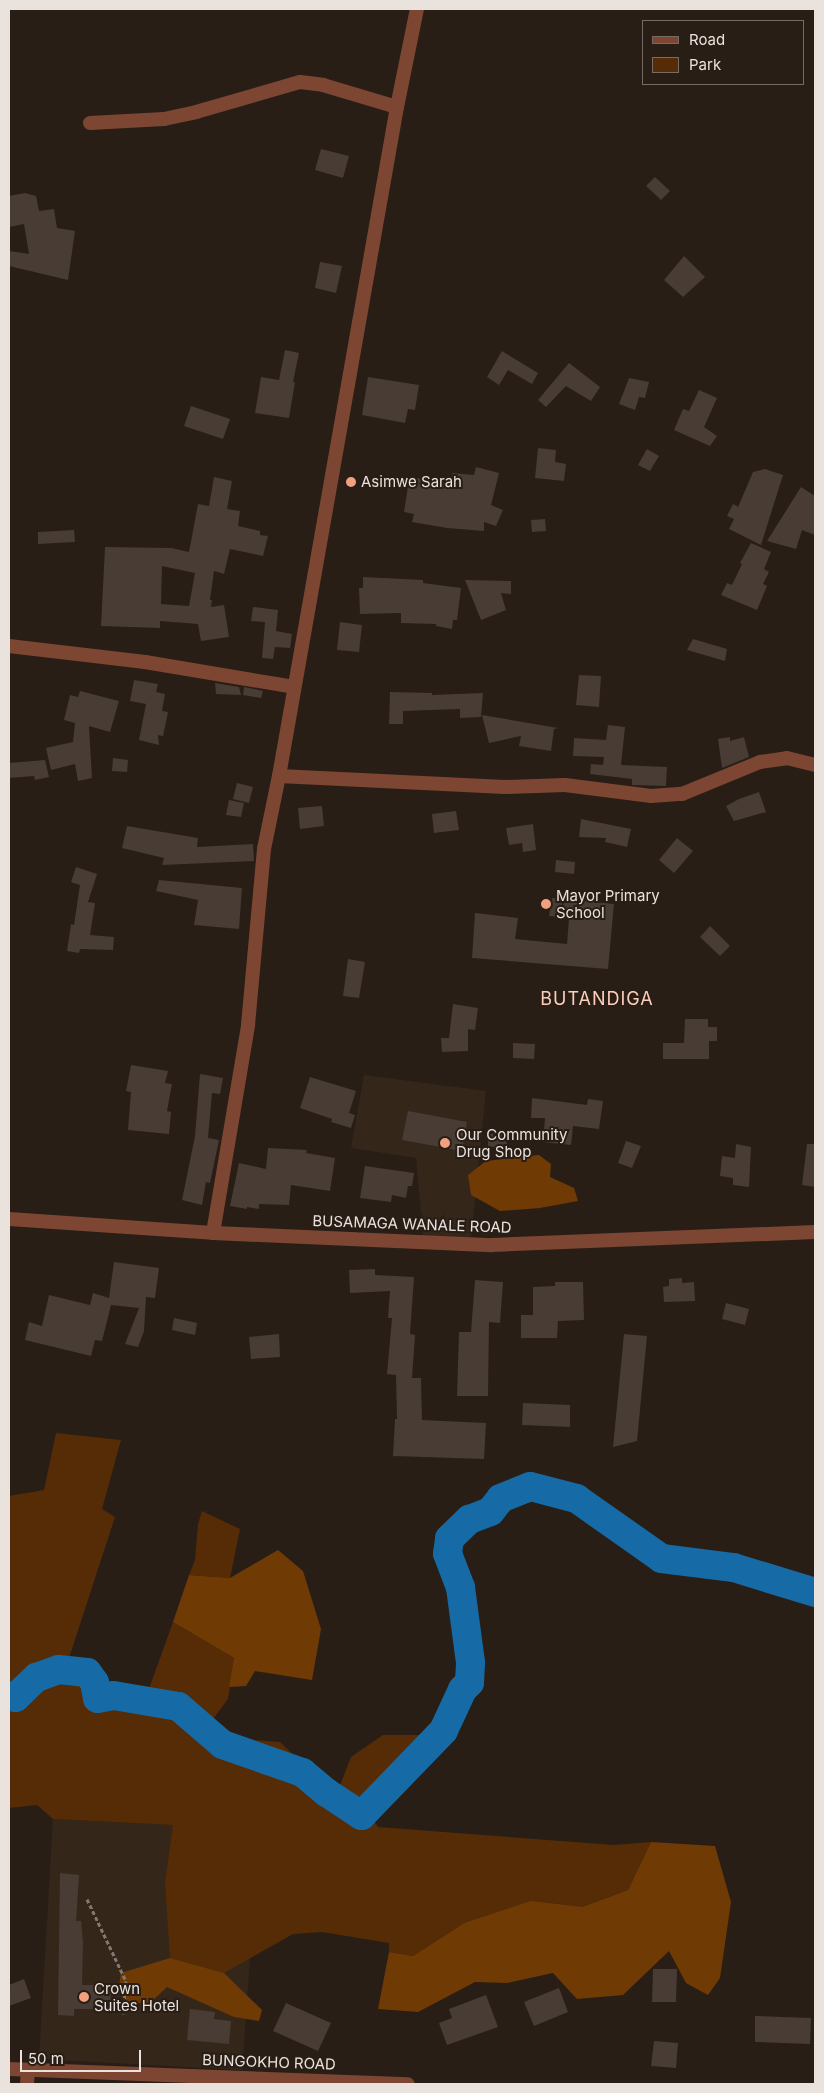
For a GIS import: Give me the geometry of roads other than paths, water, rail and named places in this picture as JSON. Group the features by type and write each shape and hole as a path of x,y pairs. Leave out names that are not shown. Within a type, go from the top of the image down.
{"street":[{"path":"213,1233 248,1024 264,849 279,776 397,107 417,9"},
{"path":"90,123 164,119 196,112 300,82 323,85 397,107"},
{"path":"9,646 145,662 294,687"},
{"path":"279,776 505,788 565,786 651,796 682,794 760,762 787,758 815,765"},
{"name":"BUSAMAGA WANALE ROAD","path":"9,1219 213,1233 492,1245 815,1232"},
{"name":"BUNGOKHO ROAD","path":"9,2069 408,2084"},
{"path":"27,2084 28,2070"}],"waterway":[{"path":"9,1696 15,1697 36,1677 58,1669 87,1672 94,1682 97,1698 113,1695 178,1706 222,1744 302,1772 326,1792 361,1815 443,1730 462,1689 469,1682 470,1662 460,1587 447,1553 449,1538 469,1519 490,1511 500,1498 530,1486 576,1498 661,1558 733,1567 815,1592"}],"place":[{"name":"Asimwe Sarah","path":"351,482"},
{"name":"Mayor Primary School","path":"546,904"},
{"name":"Our Community Drug Shop","path":"445,1143"},
{"name":"Crown Suites Hotel","path":"84,1997"}],"district":[{"name":"BUTANDIGA","path":"597,999"}]}
